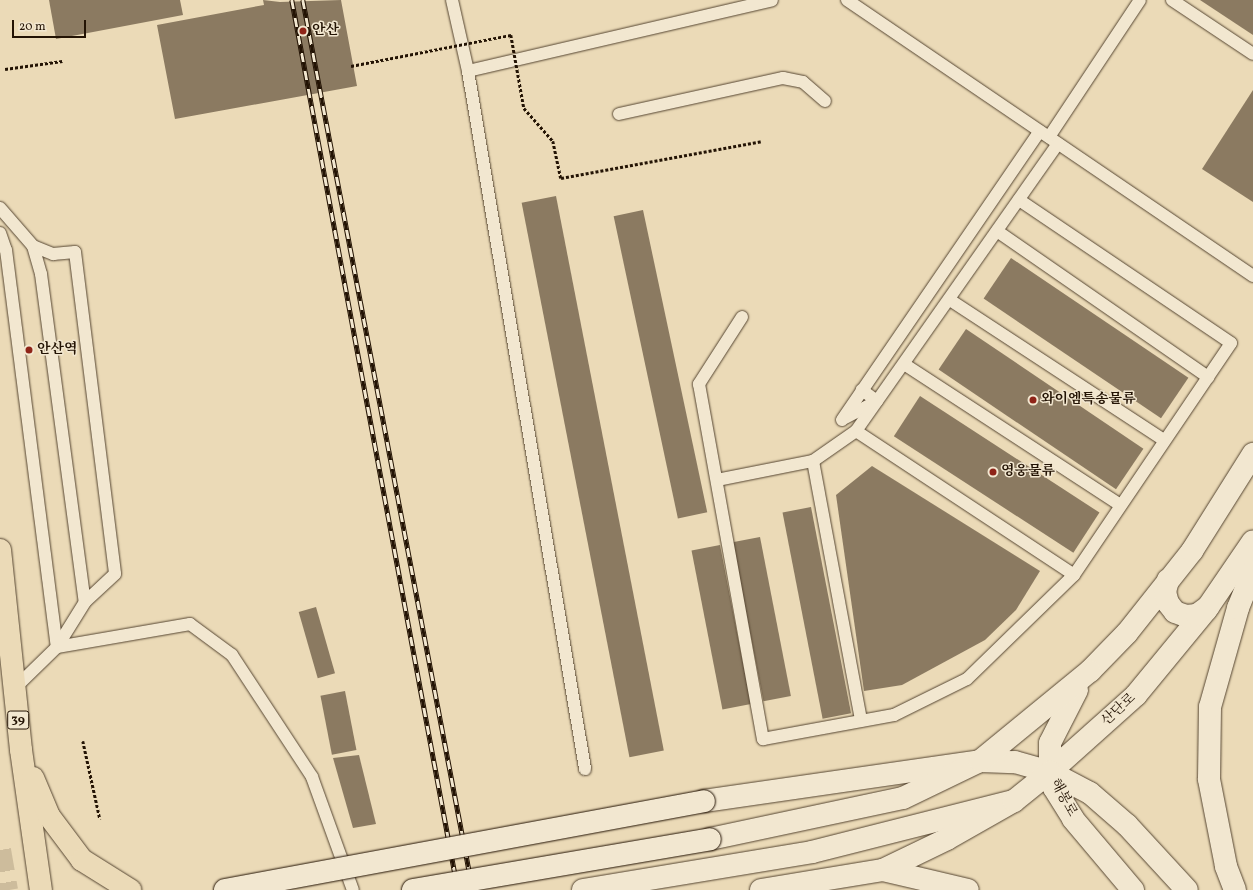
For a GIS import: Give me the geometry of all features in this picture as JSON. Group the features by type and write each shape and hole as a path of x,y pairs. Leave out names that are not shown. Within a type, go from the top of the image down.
{"main road":[{"path":"413,890 710,839 904,798 980,761 1090,671 1127,632 1192,551 1253,454"},
{"name":"산단로","path":"883,870 947,839 1014,801 1050,772 1136,695 1208,607 1253,541"},
{"name":"39","path":"0,550 16,687 21,750 41,890"},
{"path":"1235,890 1226,866 1210,779 1210,707 1238,608 1253,570"},
{"path":"1168,580 1165,592 1168,603 1176,612 1186,616 1196,615 1208,607"},
{"name":"해봉로","path":"1090,671 1069,702 1050,743 1050,772 1054,788 1073,819 1133,890"},
{"path":"21,750 49,816 82,860 130,890"},
{"path":"225,890 704,801 980,761 1015,762 1050,772 1095,798 1127,826 1187,890"},
{"path":"584,890 812,852 1014,801"},
{"path":"761,890 883,870 968,890"}],"lane":[{"path":"452,0 468,71 585,770"},
{"path":"468,71 772,0"},
{"path":"847,0 1253,276"},
{"path":"877,401 842,420 862,390 1049,137 1140,0"},
{"path":"1172,0 1253,54"},
{"path":"619,114 783,78 803,82 825,100"},
{"path":"717,480 813,462 856,431 950,300 1019,200 1049,137"},
{"path":"742,317 699,384 763,739 894,715 967,679 1074,575 1231,343 1019,200"},
{"path":"0,208 33,246 41,274 85,602"},
{"path":"997,231 1208,377"},
{"path":"0,234 6,250 58,647"},
{"path":"16,687 58,647 85,602 115,574 75,252 53,254 33,246"},
{"path":"950,300 1164,440"},
{"path":"904,364 1120,505"},
{"path":"862,390 877,401"},
{"path":"856,431 1074,575"},
{"path":"813,462 861,721"},
{"path":"58,647 190,624 232,655 312,777 353,890"}],"path":[{"path":"351,66 511,35 524,108 553,141 561,178 763,141"},
{"path":"4,69 62,61"},
{"path":"83,741 100,819"}],"building":[{"path":"49,0 180,0 183,15 56,39"},
{"path":"263,0 280,2 341,0 357,86 175,119 157,25 264,5"},
{"path":"1200,0 1253,0 1253,35"},
{"path":"1253,90 1253,202 1202,169"},
{"path":"556,196 664,751 629,757 522,203"},
{"path":"643,210 707,512 678,518 614,216"},
{"path":"1011,258 1188,378 1161,418 984,299"},
{"path":"966,329 1143,449 1116,489 939,370"},
{"path":"920,396 1099,513 1073,553 894,436"},
{"path":"872,466 1040,571 1016,610 985,640 902,685 864,691 836,495"},
{"path":"811,507 851,713 823,719 783,513"},
{"path":"760,537 791,696 763,701 733,542"},
{"path":"720,545 751,704 722,710 692,551"},
{"path":"316,607 335,673 318,678 299,612"},
{"path":"345,691 356,750 332,755 320,696"},
{"path":"359,755 376,824 353,828 333,758"}],"tunnel":[{"path":"0,850 7,890"}],"railway":[{"path":"292,0 458,890"},
{"path":"303,0 473,890"}],"place":[{"name":"안산","path":"303,31"},
{"name":"안산역","path":"29,350"},
{"name":"와이엠특송물류","path":"1033,400"},
{"name":"영웅물류","path":"993,472"}]}
